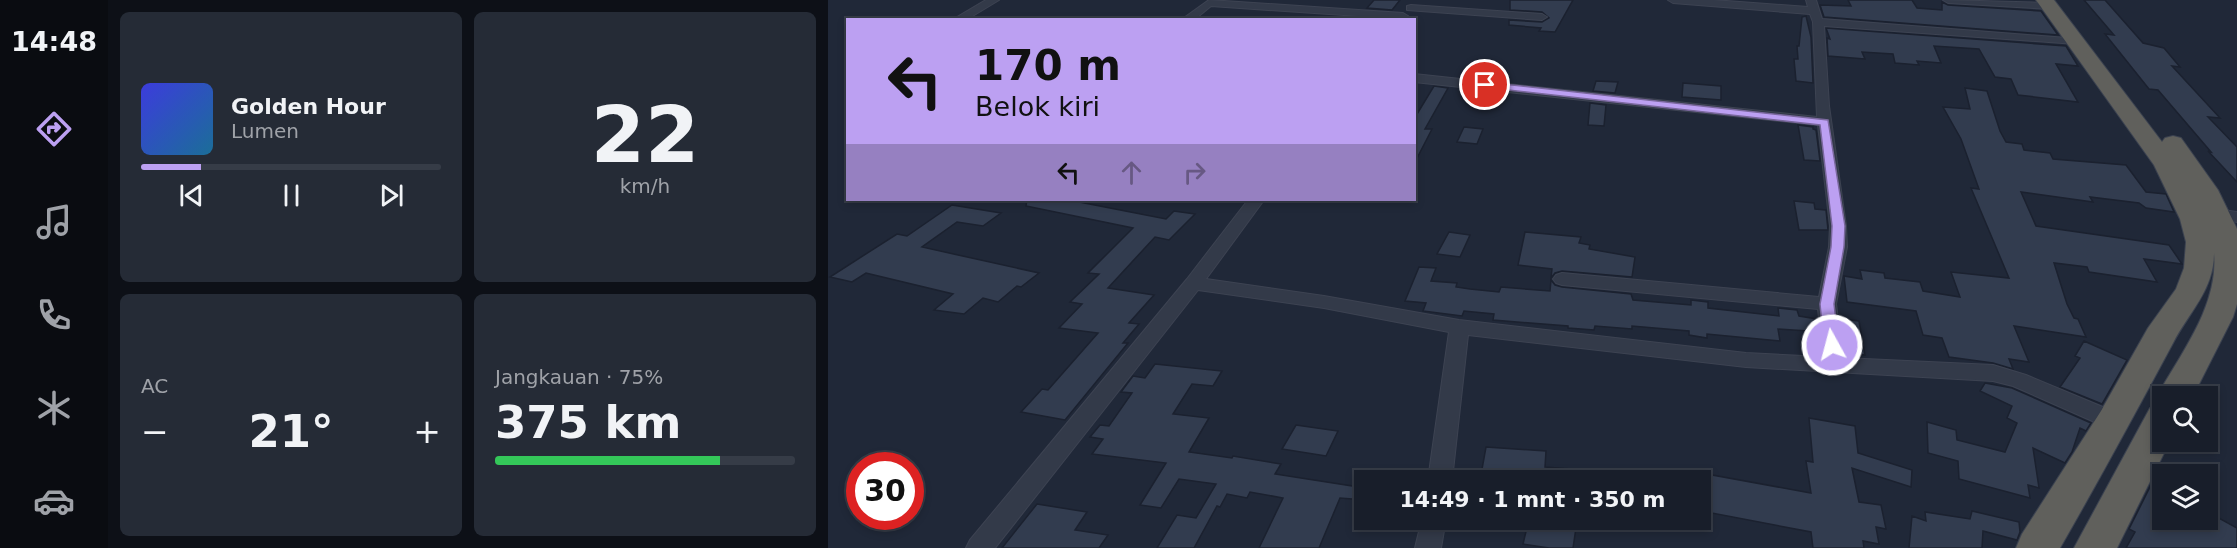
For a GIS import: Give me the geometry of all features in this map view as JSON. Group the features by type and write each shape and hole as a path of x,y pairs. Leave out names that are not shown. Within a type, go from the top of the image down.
{"highway":[{"path":"2052,2 2076,41 2178,166 2227,215 2225,236 2230,264 2224,299 2198,356 2181,386"},
{"path":"2037,548 2114,421 2160,336 2191,291 2199,268 2200,242 2178,166 2152,113 2052,2"},
{"path":"2095,548 2152,439"}],"street":[{"path":"961,18 994,0"},
{"path":"1673,0 1814,11 2076,41"},
{"path":"1948,0 2052,2"},
{"path":"1189,18 1209,3 1542,17"},
{"path":"1814,11 1824,122 1838,226 1838,247 1827,304 1834,366"},
{"path":"1416,78 1824,122"},
{"path":"979,548 1193,283 1255,201"},
{"path":"1562,279 1827,304"},
{"path":"1193,283 1324,302 1458,327 1746,360 1993,373 2019,380 2114,421"},
{"path":"1441,470 1458,327"},
{"path":"1428,548 1432,530"}],"building":[{"path":"1374,0 1400,0 1392,10 1367,8"},
{"path":"1510,0 1573,0 1555,32 1539,31 1541,28 1509,25 1509,20 1542,22 1549,18 1542,12 1510,10"},
{"path":"1848,0 1912,0 1917,8 1942,10 1942,2 1948,5 2041,11 2058,35 1824,17 1820,5 1851,6"},
{"path":"2084,0 2105,0 2143,43 2164,48 2180,67 2172,66 2220,118 2208,117 2237,147 2237,182 2208,151 2211,152 2158,90 2149,89 2105,34 2114,35"},
{"path":"1806,16 1811,37 1813,83 1796,81 1794,59 1798,59 1797,46 1799,46 1802,17"},
{"path":"1826,28 2066,46 2078,66 2056,64 2078,102 2018,95 2011,79 1995,77 1979,49 1934,46 1941,63 1917,61 1919,65 1895,63 1893,54 1862,52 1865,59 1828,56 1827,38 1830,39"},
{"path":"1596,81 1618,82 1615,93 1593,91"},
{"path":"1683,83 1721,86 1721,100 1682,97"},
{"path":"1434,86 1448,88 1425,129 1432,129 1416,160 1416,116"},
{"path":"1965,88 1987,91 2006,142 2022,144 2024,150 2050,153 2053,159 2126,165 2146,192 2166,194 2174,212 2146,208 2139,203 2090,197 2093,202 2021,192 2036,226 2169,245 2182,264 2144,259 2157,282 2089,272 2087,267 2054,263 2067,304 2074,318 2078,319 2086,337 2014,326 2029,362 2009,359 2013,369 1993,363 1949,357 1942,338 1923,335 1916,311 1847,302 1844,276 1862,279 1860,270 1884,273 1885,278 1920,282 1923,291 1960,297 1951,272 2009,278 1971,188 1979,189 1961,139 1943,107 1970,109"},
{"path":"1590,103 1606,105 1604,126 1588,125"},
{"path":"1798,125 1813,127 1816,130 1820,161 1804,160"},
{"path":"1464,127 1483,129 1477,144 1457,142"},
{"path":"1027,201 1074,201 1166,219 1174,211 1195,214 1169,240 1155,237 1108,288 1154,295 1129,323 1139,324 1123,343 1128,343 1065,420 1021,412 1042,389 1048,390 1098,333 1059,328 1082,304 1070,302 1099,274 1088,273 1133,228 1026,206"},
{"path":"1794,201 1814,203 1815,209 1826,210 1828,230 1799,230"},
{"path":"952,205 1001,213 983,226 957,222 922,247 1039,273 1021,287 1017,286 998,302 983,298 964,314 934,310 953,294 866,273 852,282 830,277 897,234 907,236"},
{"path":"1449,232 1470,235 1460,257 1437,254"},
{"path":"1525,232 1581,237 1579,243 1590,245 1589,249 1635,257 1632,277 1562,271 1555,273 1551,278 1552,269 1518,265"},
{"path":"1419,267 1436,268 1431,281 1457,283 1456,287 1470,289 1499,292 1501,287 1550,291 1551,280 1555,285 1562,287 1631,294 1633,300 1691,305 1691,300 1708,302 1708,308 1779,316 1778,308 1797,310 1799,316 1817,319 1820,352 1810,350 1808,331 1778,329 1780,341 1707,334 1707,338 1689,335 1689,331 1632,326 1632,329 1595,326 1594,330 1493,320 1494,314 1464,311 1462,316 1423,311 1426,303 1405,301"},
{"path":"1842,319 1859,321 1865,355 1844,352"},
{"path":"2084,341 2127,360 2102,404 2060,387 2080,358 2075,356"},
{"path":"1155,364 1222,371 1213,386 1192,384 1173,414 1209,418 1189,452 1281,464 1275,474 1354,486 1354,499 1340,498 1319,548 1259,548 1283,498 1250,492 1247,498 1227,494 1220,507 1217,506 1194,548 1157,548 1177,515 1196,518 1216,484 1179,479 1161,508 1140,505 1166,463 1092,454 1103,439 1090,437 1100,425 1109,426 1132,393 1121,392 1133,376 1145,378"},
{"path":"1985,383 2012,388 2091,423 2086,431 2080,428 2072,452 2065,463 2033,448 2039,488 2028,485 2030,498 1959,479 1958,461 1928,453 1927,422 1956,430 1957,440 2005,452 2017,423 2007,418 2012,406 1980,391"},
{"path":"1809,418 1855,426 1858,453 1912,470 1911,487 1852,468 1859,502 1881,505 1886,529 1876,527 1879,544 1863,541 1864,548 1813,548 1811,532 1711,513 1711,475 1811,493 1806,461 1813,462"},
{"path":"1296,425 1338,431 1326,456 1282,449"},
{"path":"1486,447 1546,451 1545,467 1584,470 1482,470"},
{"path":"2152,483 2152,530 2218,530 2218,518 2237,528 2237,548 2126,548 2135,532 2129,529"},
{"path":"1037,504 1087,512 1075,530 1108,535 1099,548 1002,548"},
{"path":"1972,511 2019,522 2020,532 2017,540 1983,531 1982,548 1909,548 1912,516 1926,521 1925,512 1970,519"},
{"path":"1526,530 1576,530 1573,548 1549,548 1523,544"}],"route":[{"path":"1485,85 1749,112 1824,122 1838,226 1838,247 1827,304 1832,345"}]}
